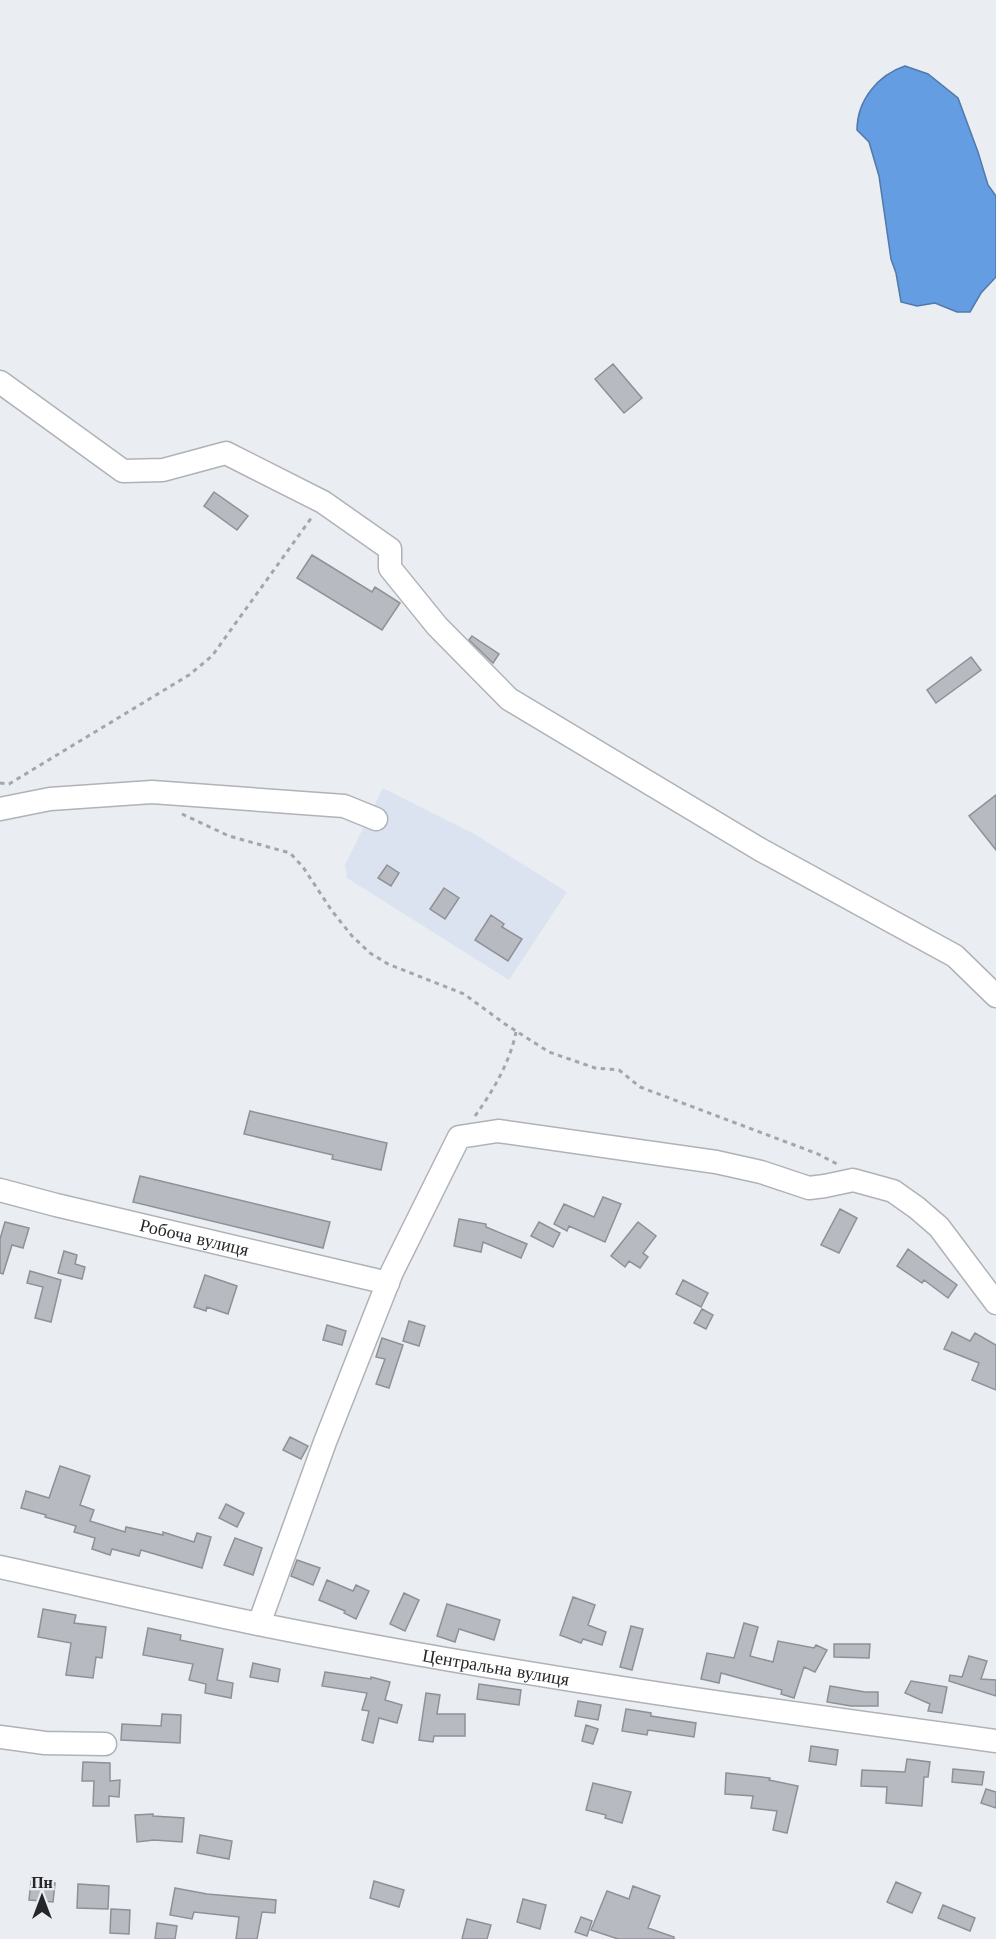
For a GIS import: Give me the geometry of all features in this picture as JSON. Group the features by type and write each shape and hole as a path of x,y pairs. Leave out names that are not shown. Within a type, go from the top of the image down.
{"street":[{"path":"0,382 123,471 163,470 226,453 323,502 390,549 390,568 430,618 509,699 761,850 955,956 996,996"},
{"path":"0,809 50,799 152,792 344,806 376,819"},
{"path":"259,1624 325,1442 388,1283 459,1137 498,1131 716,1162 761,1172 809,1188 854,1180 893,1191 939,1227 996,1303"},
{"name":"Робоча вулиця","path":"0,1190 388,1283"},
{"name":"Центральна вулиця","path":"0,1567 259,1624 518,1671 751,1708 996,1741"},
{"path":"0,1737 45,1743 105,1744"}],"path":[{"path":"0,783 9,784 189,675 212,656 323,502"},
{"path":"178,812 229,836 290,853 303,867 339,919 370,953 388,964 464,994 549,1053 595,1068 619,1070 640,1087 818,1154 840,1165"},
{"path":"459,1137 489,1097 513,1047 516,1032"}],"shaded area":[{"path":"383,788 476,835 567,892 509,980 347,878 345,865"}],"water":[{"path":"905,66 928,74 958,98 988,185 996,196 996,277 981,293 970,312 957,312 935,303 917,306 901,302 891,259 879,176 869,142 857,130 861,109 871,90 886,76"}],"building":[{"path":"613,364 642,398 624,413 595,379"},
{"path":"214,492 248,516 237,530 204,506"},
{"path":"312,555 372,592 375,587 400,603 382,630 297,578"},
{"path":"472,636 499,654 493,663 469,640"},
{"path":"971,657 981,670 936,703 927,690"},
{"path":"996,795 996,850 969,816"},
{"path":"387,865 399,873 391,886 378,878"},
{"path":"444,888 459,898 445,919 430,909"},
{"path":"491,915 504,924 502,927 522,939 508,961 475,940"},
{"path":"250,1111 387,1143 381,1170 332,1159 333,1155 244,1134"},
{"path":"140,1176 330,1222 323,1248 133,1202"},
{"path":"603,1197 621,1204 605,1242 569,1226 567,1231 554,1224 564,1204 594,1217"},
{"path":"840,1209 857,1218 839,1253 821,1245"},
{"path":"459,1219 486,1224 486,1227 527,1244 521,1258 483,1242 481,1252 454,1246"},
{"path":"5,1222 29,1228 23,1248 12,1245 3,1274 0,1273 0,1239"},
{"path":"539,1222 560,1233 553,1247 531,1236"},
{"path":"638,1222 656,1236 643,1253 648,1257 640,1268 629,1261 625,1267 611,1256"},
{"path":"908,1249 957,1285 948,1298 924,1280 922,1283 897,1266"},
{"path":"64,1251 77,1255 75,1264 85,1267 82,1279 58,1273"},
{"path":"30,1271 61,1280 51,1322 35,1318 43,1287 27,1283"},
{"path":"205,1275 237,1286 228,1314 207,1307 206,1311 194,1307"},
{"path":"683,1280 708,1293 701,1307 676,1294"},
{"path":"702,1309 713,1315 706,1329 694,1323"},
{"path":"409,1321 425,1326 419,1346 403,1341"},
{"path":"327,1325 346,1331 342,1345 323,1340"},
{"path":"952,1332 970,1341 975,1333 996,1345 996,1390 972,1380 979,1363 944,1349"},
{"path":"382,1338 403,1345 389,1388 376,1384 385,1359 376,1357"},
{"path":"290,1437 308,1446 301,1459 283,1450"},
{"path":"60,1466 90,1476 80,1505 94,1510 90,1521 125,1532 126,1527 163,1535 163,1532 194,1542 197,1533 211,1537 202,1568 141,1550 139,1556 112,1549 110,1555 92,1549 95,1538 74,1532 76,1526 21,1508 26,1491 49,1498"},
{"path":"226,1504 244,1513 237,1527 219,1518"},
{"path":"235,1538 262,1548 253,1575 224,1565"},
{"path":"297,1560 320,1568 313,1585 291,1576"},
{"path":"327,1580 353,1591 356,1585 369,1591 356,1619 344,1613 345,1611 319,1600"},
{"path":"404,1593 419,1600 405,1631 390,1624"},
{"path":"573,1597 595,1605 588,1625 606,1632 602,1645 583,1639 581,1643 560,1635"},
{"path":"447,1604 500,1620 494,1640 459,1629 455,1642 437,1636"},
{"path":"43,1609 76,1615 74,1623 106,1627 102,1658 96,1657 93,1678 66,1675 71,1643 38,1637"},
{"path":"744,1623 758,1627 750,1656 773,1662 778,1641 814,1648 816,1645 827,1650 815,1672 804,1667 794,1698 781,1694 782,1690 721,1673 719,1683 701,1679 707,1653 734,1658"},
{"path":"631,1626 643,1629 632,1670 620,1667"},
{"path":"148,1628 181,1635 180,1640 223,1649 217,1680 233,1683 231,1698 205,1693 206,1684 189,1680 193,1664 143,1655"},
{"path":"834,1644 870,1644 869,1658 834,1657"},
{"path":"969,1656 987,1661 981,1679 996,1680 996,1696 949,1681 950,1675 962,1677"},
{"path":"253,1663 280,1669 278,1682 250,1677"},
{"path":"325,1672 371,1679 371,1677 390,1682 385,1700 402,1705 397,1723 379,1718 373,1743 362,1740 369,1711 362,1710 367,1693 322,1686"},
{"path":"911,1681 947,1687 942,1713 928,1711 930,1704 905,1693"},
{"path":"479,1684 521,1690 519,1705 477,1699"},
{"path":"830,1686 878,1692 878,1706 851,1706 827,1702"},
{"path":"426,1693 440,1695 437,1714 465,1714 465,1736 434,1736 433,1742 419,1740"},
{"path":"578,1701 601,1705 598,1720 575,1716"},
{"path":"626,1709 651,1713 651,1716 696,1723 694,1737 648,1730 647,1735 622,1731"},
{"path":"162,1714 181,1715 180,1743 121,1740 122,1724 161,1726"},
{"path":"586,1725 598,1729 593,1744 582,1741"},
{"path":"811,1746 838,1750 836,1765 809,1761"},
{"path":"907,1759 930,1762 928,1777 924,1777 922,1806 886,1803 887,1787 861,1786 862,1770 905,1772"},
{"path":"83,1762 110,1763 110,1781 120,1780 119,1797 109,1796 109,1806 93,1806 94,1781 82,1781"},
{"path":"953,1769 984,1772 982,1785 952,1782"},
{"path":"726,1773 770,1778 769,1780 798,1786 787,1833 773,1830 777,1811 751,1808 753,1796 725,1794"},
{"path":"593,1783 631,1792 622,1823 605,1818 606,1815 586,1810"},
{"path":"986,1789 996,1792 996,1808 981,1803"},
{"path":"153,1814 153,1816 184,1818 182,1842 154,1840 137,1842 135,1815"},
{"path":"200,1835 232,1841 229,1859 197,1853"},
{"path":"31,1881 55,1883 53,1902 29,1900"},
{"path":"374,1881 404,1890 399,1907 370,1898"},
{"path":"896,1882 921,1893 912,1913 887,1902"},
{"path":"78,1884 109,1886 108,1909 77,1908"},
{"path":"633,1886 660,1896 648,1928 674,1937 674,1939 618,1939 591,1930 607,1891 629,1899"},
{"path":"175,1888 207,1894 276,1900 275,1913 262,1912 257,1939 236,1939 239,1917 194,1912 192,1919 170,1915"},
{"path":"523,1899 546,1905 540,1929 517,1922"},
{"path":"943,1905 975,1918 970,1931 938,1918"},
{"path":"111,1909 130,1910 129,1934 110,1933"},
{"path":"581,1917 592,1921 587,1936 575,1932"},
{"path":"467,1919 491,1925 487,1939 462,1939"},
{"path":"157,1923 177,1926 175,1939 155,1939"}]}
